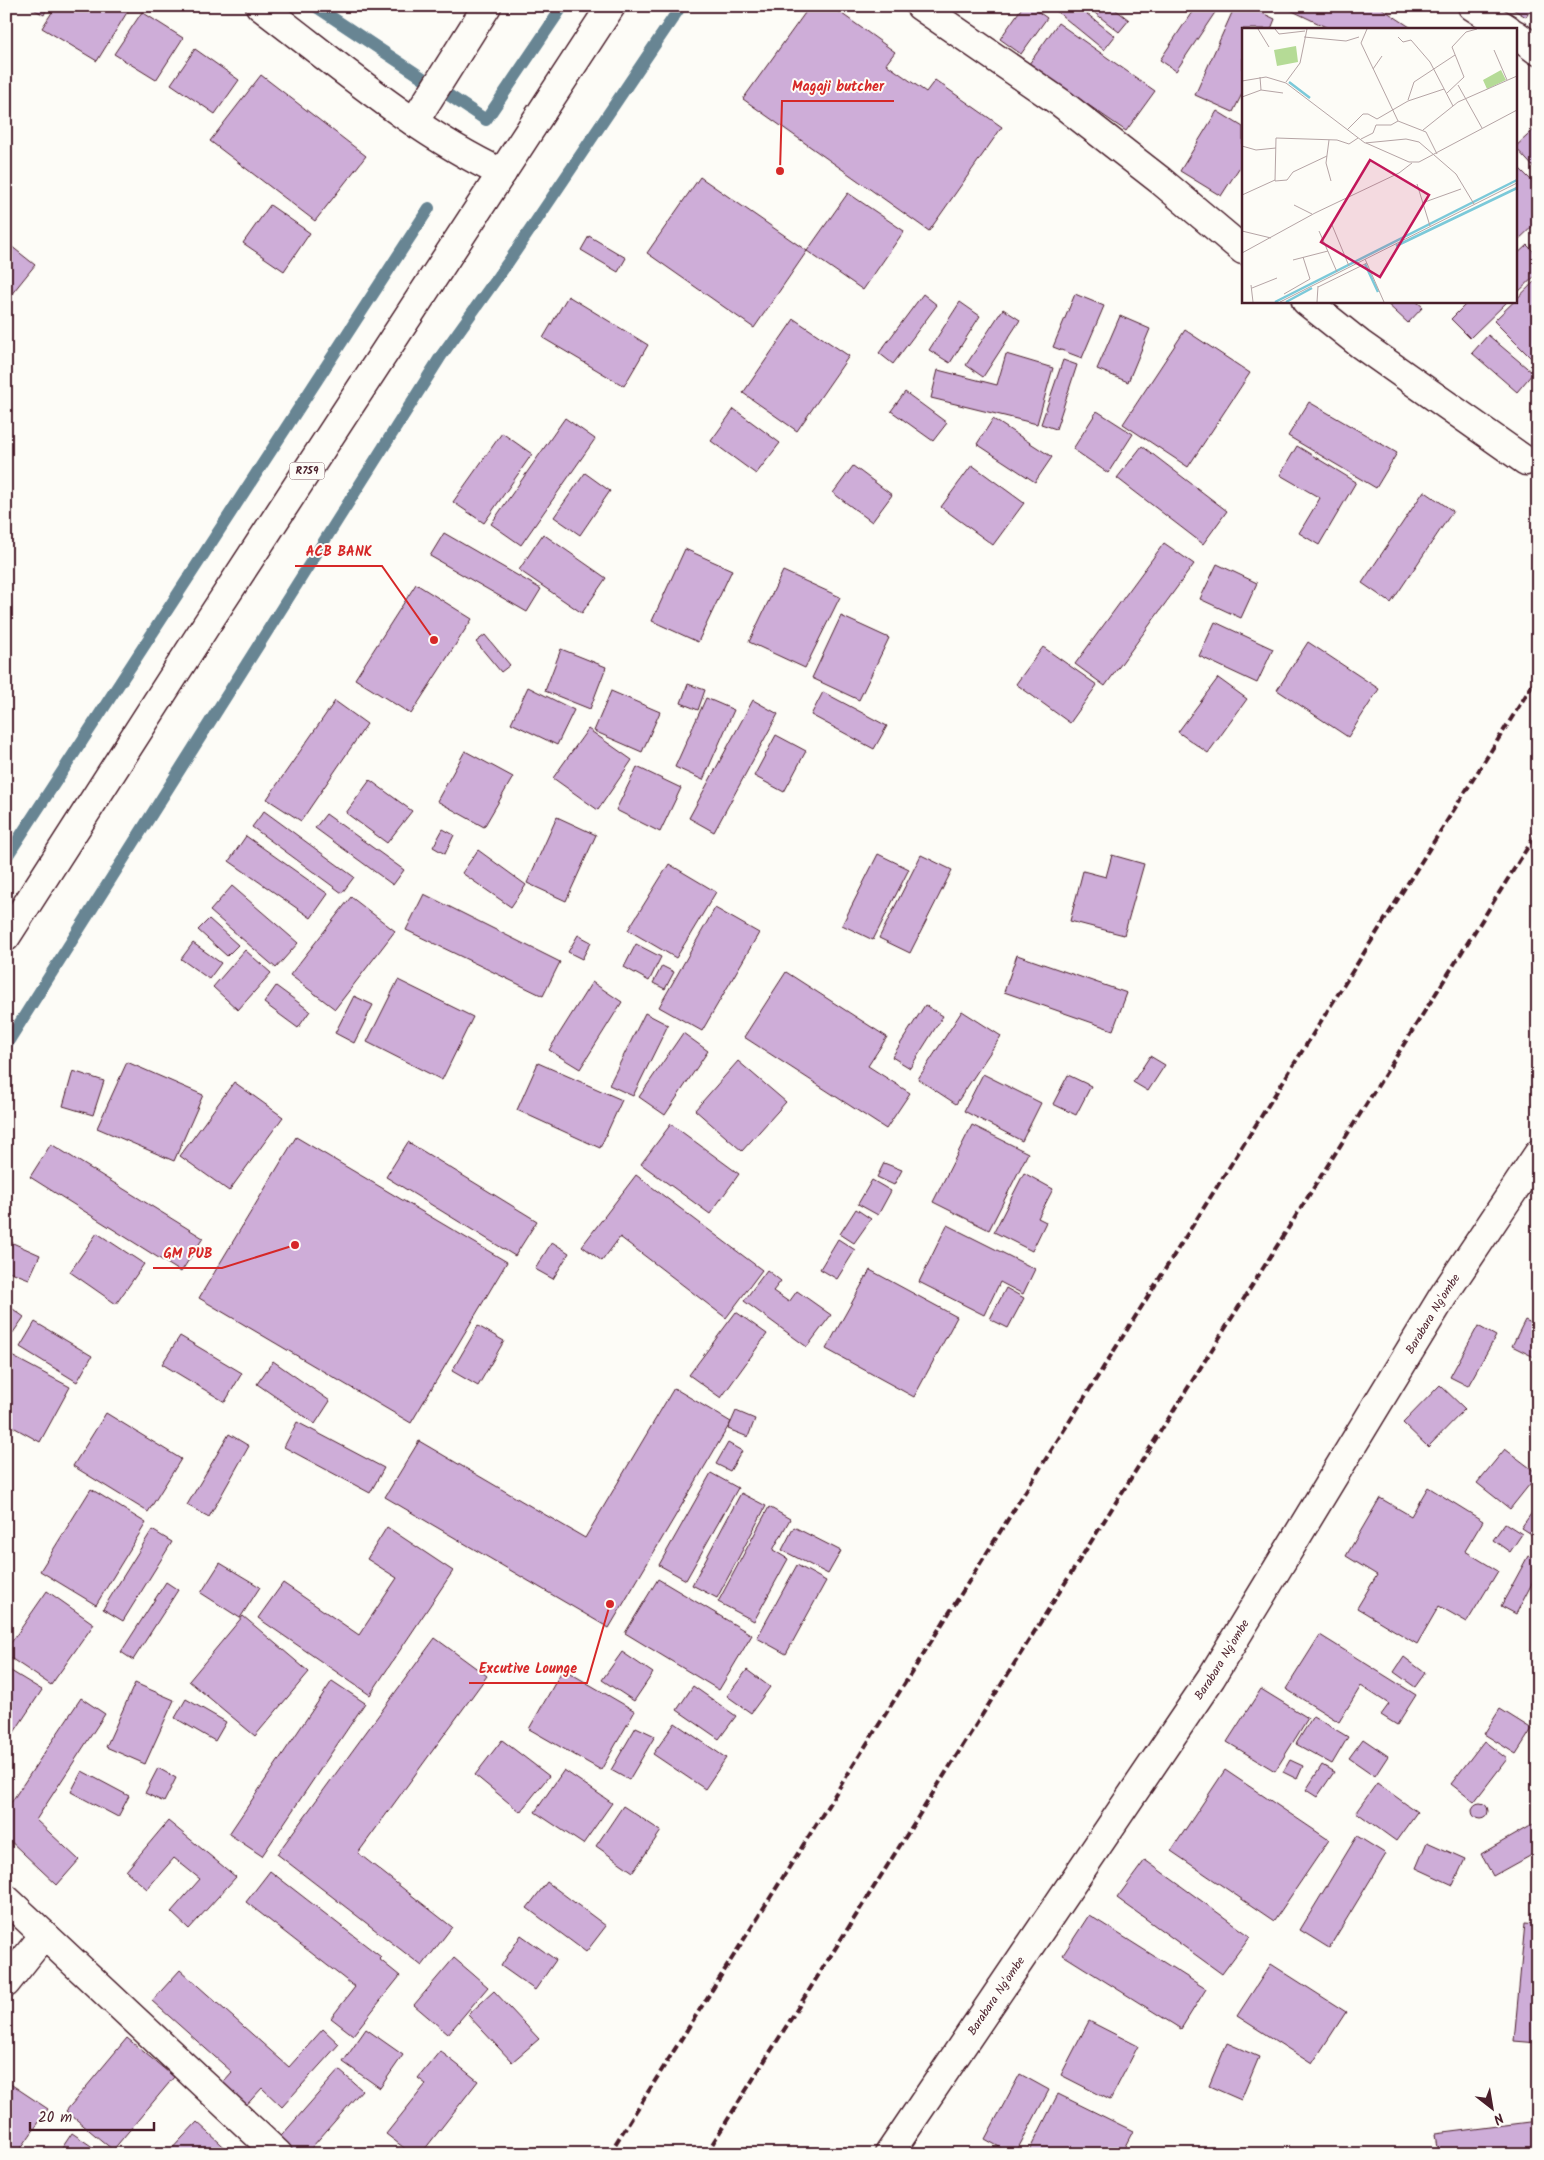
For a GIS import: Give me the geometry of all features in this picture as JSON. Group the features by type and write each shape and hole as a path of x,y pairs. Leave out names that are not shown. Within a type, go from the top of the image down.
{"street":[{"path":"260,6 414,122 465,156 502,173"},
{"path":"414,122 487,6"},
{"name":"R759","path":"6,937 611,6"},
{"path":"920,6 1061,103 1161,181 1242,249"},
{"path":"1472,6 1506,28"},
{"path":"1516,35 1538,50"},
{"path":"1307,302 1360,344 1526,461"},
{"name":"Barabara Ng'ombe","path":"889,2154 1212,1678 1443,1296 1538,1154"},
{"path":"6,1898 278,2154"},
{"path":"6,1983 44,1935"}],"building":[{"path":"28,6 48,6 44,15"},
{"path":"56,6 131,6 97,61 42,28"},
{"path":"810,6 831,6 895,52 886,64 926,92 935,80 1002,127 929,231 743,99"},
{"path":"1023,6 1030,6 1047,18 1021,54 1000,39"},
{"path":"1050,6 1077,6 1115,36 1104,50"},
{"path":"1086,6 1111,6 1129,20 1119,32"},
{"path":"1196,6 1208,6 1216,11 1176,71 1160,60"},
{"path":"1235,6 1247,6 1275,19 1271,28 1242,28 1242,94 1233,112 1195,95"},
{"path":"1282,6 1378,6 1411,28 1328,28"},
{"path":"1508,6 1533,6 1526,17"},
{"path":"142,12 183,38 156,80 114,54"},
{"path":"1058,23 1155,91 1126,131 1029,64"},
{"path":"195,49 239,80 215,114 171,84"},
{"path":"261,75 366,156 315,221 210,141"},
{"path":"1217,111 1242,126 1242,164 1221,196 1180,171"},
{"path":"1538,126 1538,172 1516,148"},
{"path":"1516,165 1538,187 1538,221 1516,242"},
{"path":"700,177 807,251 754,328 647,253"},
{"path":"848,193 904,231 863,290 807,251"},
{"path":"270,205 310,233 284,271 243,243"},
{"path":"589,236 626,258 618,272 581,250"},
{"path":"6,242 35,265 6,301"},
{"path":"1527,245 1538,256 1538,273 1516,294 1516,255"},
{"path":"1538,278 1538,356 1533,360 1494,321 1513,302 1516,302 1516,300"},
{"path":"923,294 937,305 893,364 879,353"},
{"path":"1075,294 1104,306 1082,358 1053,347"},
{"path":"568,296 648,345 624,386 543,338"},
{"path":"960,302 980,316 950,363 929,350"},
{"path":"1385,302 1417,302 1423,307 1408,323"},
{"path":"1468,302 1507,302 1470,338 1451,319"},
{"path":"1003,309 1020,320 983,377 966,365"},
{"path":"1120,316 1150,329 1128,382 1097,369"},
{"path":"794,319 849,356 797,431 743,393"},
{"path":"1185,330 1250,373 1188,467 1123,424"},
{"path":"1488,335 1533,373 1517,392 1472,353"},
{"path":"1006,354 1053,368 1037,424 931,398 938,370 997,385"},
{"path":"1063,360 1077,365 1056,429 1041,424"},
{"path":"905,392 947,423 933,441 891,411"},
{"path":"1309,402 1397,453 1376,488 1288,436"},
{"path":"734,409 780,443 756,474 711,441"},
{"path":"1097,411 1133,434 1108,473 1073,449"},
{"path":"565,418 595,439 521,545 491,524"},
{"path":"993,419 1052,457 1035,482 977,444"},
{"path":"502,433 532,454 484,523 453,502"},
{"path":"1142,446 1227,511 1203,544 1117,478"},
{"path":"1297,446 1356,482 1319,545 1299,533 1320,498 1280,475"},
{"path":"972,465 1024,503 993,545 941,507"},
{"path":"853,466 892,495 872,522 833,493"},
{"path":"585,473 610,491 580,535 554,517"},
{"path":"1424,491 1453,511 1391,603 1362,583"},
{"path":"444,533 541,589 527,612 430,556"},
{"path":"543,534 606,578 582,613 519,570"},
{"path":"1164,543 1194,564 1105,686 1075,664"},
{"path":"685,549 732,570 698,642 652,621"},
{"path":"1217,564 1257,583 1241,618 1200,599"},
{"path":"783,571 840,597 805,668 749,642"},
{"path":"416,584 472,619 411,714 355,679"},
{"path":"841,616 889,638 859,700 812,678"},
{"path":"1215,622 1273,649 1257,683 1199,656"},
{"path":"485,635 510,665 501,672 476,642"},
{"path":"1308,642 1379,689 1348,737 1277,690"},
{"path":"1043,647 1097,685 1070,723 1016,684"},
{"path":"561,649 606,667 590,709 545,691"},
{"path":"1218,678 1247,699 1208,753 1178,732"},
{"path":"688,684 705,690 698,710 681,703"},
{"path":"528,687 574,710 557,745 511,723"},
{"path":"611,691 660,712 642,752 594,731"},
{"path":"823,692 887,726 874,749 811,715"},
{"path":"706,698 734,710 703,780 675,767"},
{"path":"753,700 778,714 714,832 689,818"},
{"path":"335,701 367,724 301,821 267,799"},
{"path":"588,729 632,760 598,810 553,778"},
{"path":"776,735 806,751 784,792 754,776"},
{"path":"465,751 513,777 484,827 437,801"},
{"path":"637,767 681,788 660,832 616,810"},
{"path":"370,780 412,811 387,843 346,813"},
{"path":"264,811 354,877 342,893 252,827"},
{"path":"326,814 404,870 393,885 315,828"},
{"path":"557,817 596,835 566,901 527,883"},
{"path":"443,829 454,835 445,854 433,847"},
{"path":"246,836 328,894 311,918 229,861"},
{"path":"478,850 526,885 511,907 462,873"},
{"path":"878,854 909,869 873,940 842,925"},
{"path":"921,855 952,870 910,953 879,938"},
{"path":"1112,855 1144,864 1124,935 1070,921 1083,871 1106,877"},
{"path":"669,864 716,892 676,958 628,930"},
{"path":"232,886 298,943 276,968 210,911"},
{"path":"424,894 560,962 543,996 406,930"},
{"path":"351,897 395,931 335,1009 290,975"},
{"path":"715,908 759,933 702,1031 659,1007"},
{"path":"209,919 238,945 227,956 198,930"},
{"path":"578,935 591,942 582,959 568,952"},
{"path":"193,943 221,963 209,979 181,959"},
{"path":"636,944 661,957 649,981 624,967"},
{"path":"245,950 271,973 238,1010 213,987"},
{"path":"1017,955 1127,993 1113,1030 1004,992"},
{"path":"662,966 674,972 665,989 653,983"},
{"path":"786,972 887,1037 868,1066 910,1093 886,1129 744,1037"},
{"path":"398,980 473,1017 442,1080 367,1042"},
{"path":"592,982 622,1002 580,1069 549,1050"},
{"path":"276,986 310,1011 298,1028 264,1003"},
{"path":"354,996 373,1005 354,1043 335,1033"},
{"path":"925,1005 943,1016 910,1068 892,1057"},
{"path":"962,1011 1001,1036 956,1104 918,1079"},
{"path":"645,1013 668,1025 633,1096 609,1085"},
{"path":"683,1033 708,1051 665,1115 639,1097"},
{"path":"1150,1056 1165,1065 1148,1091 1133,1082"},
{"path":"738,1061 786,1102 742,1151 695,1110"},
{"path":"127,1062 203,1095 174,1161 97,1128"},
{"path":"538,1063 622,1100 600,1148 517,1110"},
{"path":"73,1071 104,1081 93,1115 63,1106"},
{"path":"983,1074 1041,1103 1022,1141 964,1111"},
{"path":"1068,1075 1091,1086 1076,1115 1053,1104"},
{"path":"234,1082 283,1117 229,1191 180,1156"},
{"path":"671,1124 739,1174 710,1214 641,1164"},
{"path":"972,1125 1028,1153 989,1230 933,1202"},
{"path":"296,1137 507,1262 411,1423 199,1298"},
{"path":"408,1142 537,1221 515,1256 386,1177"},
{"path":"51,1144 203,1238 181,1272 30,1177"},
{"path":"884,1163 902,1170 894,1185 877,1177"},
{"path":"1024,1173 1053,1189 1038,1218 1046,1222 1032,1251 994,1232"},
{"path":"636,1175 762,1270 726,1318 620,1237 602,1261 582,1246"},
{"path":"872,1180 891,1191 878,1215 858,1204"},
{"path":"856,1209 871,1219 854,1243 840,1234"},
{"path":"947,1225 1035,1269 1023,1294 1000,1282 984,1315 919,1282"},
{"path":"97,1233 144,1264 116,1304 70,1272"},
{"path":"838,1239 855,1250 837,1279 820,1269"},
{"path":"6,1240 40,1255 29,1279 6,1270"},
{"path":"552,1242 569,1253 553,1279 535,1269"},
{"path":"767,1270 781,1281 773,1291 789,1302 797,1291 831,1315 807,1347 744,1301"},
{"path":"870,1270 957,1317 914,1397 826,1349"},
{"path":"1006,1288 1024,1298 1008,1328 990,1319"},
{"path":"6,1304 24,1317 10,1337 6,1334"},
{"path":"736,1312 767,1334 721,1398 689,1375"},
{"path":"1525,1320 1538,1326 1538,1359 1512,1346"},
{"path":"35,1322 92,1356 77,1382 20,1347"},
{"path":"478,1326 504,1341 478,1386 452,1371"},
{"path":"1478,1326 1496,1336 1468,1386 1450,1377"},
{"path":"180,1336 242,1373 225,1402 162,1364"},
{"path":"6,1353 70,1387 40,1442 6,1423"},
{"path":"273,1361 330,1401 315,1424 257,1384"},
{"path":"1440,1385 1465,1409 1428,1447 1403,1423"},
{"path":"674,1388 731,1422 609,1628 385,1497 419,1441 585,1538"},
{"path":"736,1411 755,1419 748,1437 728,1429"},
{"path":"106,1413 181,1459 148,1512 73,1466"},
{"path":"297,1422 384,1468 370,1493 284,1447"},
{"path":"229,1434 249,1446 209,1517 187,1505"},
{"path":"728,1443 742,1451 730,1471 716,1464"},
{"path":"1505,1449 1538,1474 1510,1509 1477,1483"},
{"path":"711,1473 738,1488 686,1580 659,1565"},
{"path":"1428,1487 1483,1521 1465,1551 1498,1571 1467,1622 1439,1606 1417,1644 1357,1608 1377,1575 1346,1556 1380,1498 1411,1516"},
{"path":"91,1489 146,1523 96,1605 40,1571"},
{"path":"741,1493 766,1506 717,1598 692,1585"},
{"path":"1538,1504 1538,1539 1521,1528"},
{"path":"769,1507 790,1519 773,1550 788,1559 754,1621 718,1602"},
{"path":"1505,1523 1522,1534 1510,1552 1493,1540"},
{"path":"387,1527 453,1571 370,1695 258,1618 283,1583 359,1635 397,1578 367,1559"},
{"path":"794,1527 841,1551 828,1574 782,1550"},
{"path":"152,1530 172,1542 123,1621 103,1609"},
{"path":"1528,1556 1538,1561 1538,1572 1516,1614 1501,1606"},
{"path":"220,1563 260,1587 240,1618 201,1593"},
{"path":"797,1565 826,1581 786,1654 757,1638"},
{"path":"658,1579 752,1635 719,1690 625,1633"},
{"path":"166,1582 178,1590 133,1660 121,1652"},
{"path":"47,1591 94,1624 51,1685 6,1655 6,1650"},
{"path":"243,1616 309,1672 255,1736 189,1681"},
{"path":"1320,1635 1416,1695 1397,1725 1381,1715 1389,1704 1361,1686 1339,1722 1286,1689"},
{"path":"435,1638 487,1676 358,1853 452,1927 422,1966 277,1854"},
{"path":"622,1652 653,1673 634,1701 602,1680"},
{"path":"1404,1657 1425,1673 1415,1687 1394,1672"},
{"path":"6,1668 42,1690 13,1734 6,1730"},
{"path":"563,1669 635,1711 601,1770 529,1729"},
{"path":"747,1670 770,1687 751,1713 727,1696"},
{"path":"332,1681 365,1703 262,1856 229,1834"},
{"path":"135,1683 174,1700 145,1764 106,1747"},
{"path":"693,1686 736,1716 719,1739 677,1710"},
{"path":"1261,1689 1308,1718 1275,1771 1227,1742"},
{"path":"81,1698 105,1714 36,1820 79,1860 57,1885 6,1837 6,1810"},
{"path":"186,1699 226,1722 215,1741 175,1718"},
{"path":"1500,1709 1532,1729 1516,1754 1484,1734"},
{"path":"1313,1716 1348,1737 1332,1764 1296,1744"},
{"path":"675,1723 726,1758 705,1789 653,1754"},
{"path":"636,1727 655,1736 629,1780 611,1770"},
{"path":"1363,1739 1388,1756 1375,1776 1349,1758"},
{"path":"502,1740 549,1776 520,1812 475,1775"},
{"path":"1484,1741 1507,1759 1474,1802 1451,1784"},
{"path":"1290,1760 1303,1766 1297,1779 1283,1772"},
{"path":"1322,1765 1334,1772 1317,1797 1306,1790"},
{"path":"158,1768 176,1778 164,1802 145,1793"},
{"path":"564,1770 612,1803 583,1844 535,1812"},
{"path":"1225,1770 1329,1840 1274,1921 1171,1851"},
{"path":"82,1771 129,1796 118,1817 71,1792"},
{"path":"1377,1783 1417,1812 1396,1841 1356,1812"},
{"path":"1477,1803 1483,1803 1488,1808 1486,1817 1477,1819 1472,1814 1472,1808"},
{"path":"623,1806 661,1831 633,1872 596,1846"},
{"path":"168,1821 236,1877 189,1929 171,1912 200,1879 174,1858 147,1889 126,1871"},
{"path":"1533,1824 1538,1833 1538,1851 1493,1876 1481,1854"},
{"path":"1357,1836 1386,1854 1329,1948 1300,1930"},
{"path":"1427,1842 1465,1859 1453,1885 1416,1868"},
{"path":"1145,1860 1250,1936 1222,1974 1117,1898"},
{"path":"270,1871 381,1957 379,1959 400,1976 353,2035 331,2018 355,1987 246,1902"},
{"path":"547,1882 606,1926 586,1952 527,1908"},
{"path":"1089,1915 1206,1989 1181,2029 1063,1955"},
{"path":"1525,1923 1538,1924 1538,2043 1514,2041"},
{"path":"521,1935 556,1960 535,1990 501,1966"},
{"path":"454,1958 488,1987 448,2034 414,2005"},
{"path":"1271,1964 1346,2012 1312,2064 1237,2016"},
{"path":"180,1970 289,2067 323,2029 339,2044 282,2107 262,2088 241,2111 217,2089 232,2072 152,2001"},
{"path":"494,1991 539,2039 512,2062 468,2015"},
{"path":"1089,2021 1138,2046 1110,2100 1061,2075"},
{"path":"366,2029 403,2055 380,2088 343,2062"},
{"path":"127,2038 174,2077 113,2150 66,2111"},
{"path":"1227,2043 1259,2057 1241,2100 1209,2086"},
{"path":"440,2051 478,2081 421,2154 412,2154 386,2134 426,2084 418,2078"},
{"path":"339,2070 362,2090 306,2154 287,2154 275,2143"},
{"path":"1020,2074 1049,2090 1015,2154 1012,2154 985,2139"},
{"path":"6,2081 48,2109 17,2154 6,2154"},
{"path":"1058,2094 1133,2131 1121,2154 1028,2153"},
{"path":"1538,2121 1538,2154 1438,2154 1435,2134"},
{"path":"197,2122 232,2154 167,2154"},
{"path":"72,2133 103,2154 58,2154"}],"waterway":[{"path":"315,6 486,120 563,6"},
{"path":"6,1045 441,356 509,261 681,6"},
{"path":"6,858 429,208"}],"railway":[{"path":"609,2154 1538,676"},
{"path":"706,2154 1538,831"}],"place":[{"name":"Magaji butcher","path":"780,171"},
{"name":"ACB BANK","path":"434,640"},
{"name":"GM PUB","path":"295,1245"},
{"name":"Excutive Lounge","path":"610,1604"}]}
